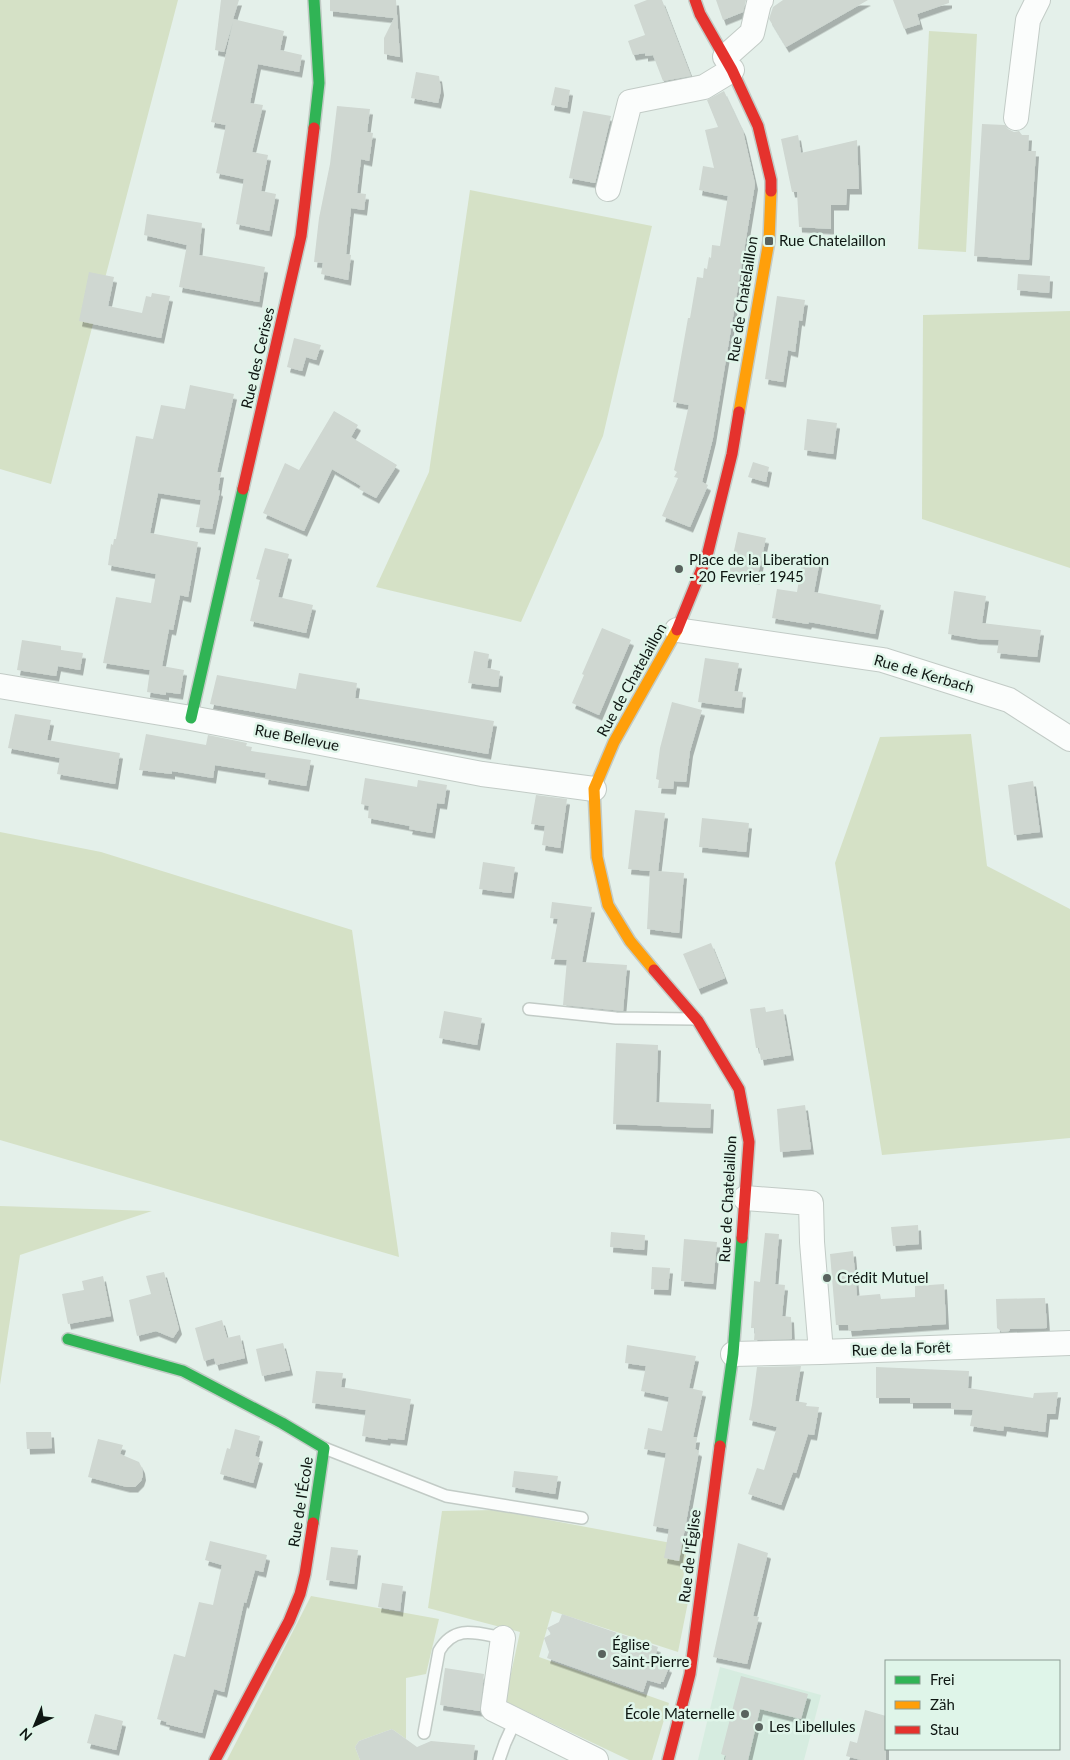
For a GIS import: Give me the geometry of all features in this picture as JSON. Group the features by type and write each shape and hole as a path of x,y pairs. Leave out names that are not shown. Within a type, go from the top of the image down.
{"main road":[{"name":"Rue des Cerises","path":"191,718 301,236 319,83 314,0"},
{"name":"Rue de Chatelaillon","path":"695,0 700,14 729,64 758,126 771,180 769,241 732,454 707,556 677,630 614,742 594,789 597,857 608,905 630,941 696,1019 739,1089 749,1142 732,1354"},
{"name":"Rue de l'École","path":"68,1339 183,1372 282,1423 324,1448 305,1574 300,1594 289,1621 215,1760"},
{"name":"Rue de l'Église","path":"668,1760 690,1674 732,1354"}],"street":[{"path":"1016,118 1028,20 1038,0"},
{"path":"608,189 630,102 704,87 729,64 752,33 759,1"},
{"name":"Rue de Kerbach","path":"677,630 883,660 1009,700 1070,739"},
{"name":"Rue Bellevue","path":"0,686 191,718 482,774 594,789"},
{"path":"745,1198 811,1203 820,1352"},
{"name":"Rue de la Forêt","path":"732,1354 1070,1343"},
{"path":"503,1638 493,1709 596,1760"}],"lane":[{"path":"529,1009 616,1018 696,1019"},
{"path":"324,1448 446,1496 582,1518"},
{"path":"424,1733 439,1651 444,1642 449,1637 464,1632 503,1638"},
{"path":"499,1760 515,1721"}],"shaded area":[{"path":"0,0 178,0 51,484 0,469"},
{"path":"929,31 977,34 966,252 918,249"},
{"path":"470,190 652,226 603,436 521,622 376,587 429,472"},
{"path":"1070,311 1070,568 922,519 923,315"},
{"path":"971,734 987,866 1070,909 1070,1138 882,1155 835,863 880,737"},
{"path":"0,832 101,852 352,930 399,1257 0,1140"},
{"path":"0,1206 152,1211 20,1255 0,1385"},
{"path":"496,1510 687,1546 681,1598 688,1602 678,1652 552,1611 539,1657 669,1703 652,1760 629,1760 505,1701 520,1632 428,1608 442,1511"},
{"path":"311,1596 439,1619 426,1674 406,1678 406,1739 392,1729 359,1741 355,1747 360,1760 227,1760"},
{"name":"Les Libellules","path":"720,1667 821,1695 804,1760 698,1760"}],"building":[{"path":"221,0 239,0 233,19 284,31 280,50 302,55 299,72 258,64 250,103 263,105 252,152 268,155 261,191 276,194 269,231 236,224 244,179 216,173 226,125 211,122 233,22 224,52 215,50"},
{"path":"330,0 396,0 400,57 384,54 384,38 394,18 330,11"},
{"path":"647,0 662,0 691,76 663,81 653,55 645,56 645,53 633,55 628,41 645,35 634,5"},
{"path":"716,0 746,0 743,12 723,20"},
{"path":"783,0 868,0 786,47 769,19 773,7"},
{"path":"893,0 949,0 949,3 917,14 920,24 904,29"},
{"path":"416,72 439,76 441,90 438,103 411,98"},
{"path":"555,87 570,90 567,108 551,105"},
{"path":"724,91 743,131 755,184 713,438 702,482 708,485 690,527 662,516 678,478 674,477 677,472 674,470 689,405 673,402 688,318 690,318 697,277 703,278 704,268 707,269 709,257 711,258 712,245 720,246 728,196 699,190 703,166 714,168 705,130 718,127 707,100"},
{"path":"337,106 370,109 367,132 373,133 369,161 361,159 357,193 366,194 364,210 351,208 346,254 351,255 348,280 321,274 323,263 314,262 319,218 330,164"},
{"path":"583,111 611,116 595,183 569,178"},
{"path":"982,124 1005,125 1014,132 1019,131 1022,135 1029,135 1028,151 1036,151 1029,260 974,256"},
{"path":"798,135 801,153 857,140 859,189 847,189 846,205 831,205 831,229 799,227 797,192 792,192 781,139"},
{"path":"147,214 202,223 199,255 265,267 259,302 179,287 187,245 144,235"},
{"path":"89,272 114,277 108,306 142,313 146,296 151,297 152,293 170,296 161,338 79,321"},
{"path":"1018,274 1050,276 1049,293 1017,290"},
{"path":"777,296 805,300 802,321 799,320 795,352 788,350 783,382 765,379"},
{"path":"294,338 321,345 316,360 306,357 302,371 287,367"},
{"path":"190,385 234,394 217,472 221,472 218,490 220,491 212,529 196,527 201,500 158,493 150,533 198,542 188,597 180,595 173,630 169,629 162,666 184,670 180,694 166,692 166,695 147,692 150,670 103,663 116,597 151,603 156,574 108,565 111,544 113,545 114,539 116,539 136,436 153,439 161,405 185,409"},
{"path":"334,411 358,425 351,437 397,465 376,498 359,489 361,486 332,469 304,531 263,513 285,463 299,470"},
{"path":"807,419 837,423 833,454 804,450"},
{"path":"753,462 769,467 766,482 748,477"},
{"path":"738,532 766,538 757,579 729,574"},
{"path":"265,548 289,554 278,597 313,605 306,633 250,621 260,580 256,579"},
{"path":"820,560 814,592 881,605 875,634 809,622 808,624 772,618 777,589 797,592 802,561"},
{"path":"954,591 986,596 982,623 1041,630 1037,657 997,653 999,640 977,639 948,634"},
{"path":"602,628 631,640 599,715 572,703"},
{"path":"22,640 61,646 61,650 83,653 80,670 58,666 56,676 17,670"},
{"path":"474,651 489,654 487,668 500,671 498,687 468,683"},
{"path":"705,658 739,663 734,691 743,692 741,708 698,702"},
{"path":"299,673 357,683 355,698 494,721 488,754 210,704 217,675 296,689"},
{"path":"672,702 702,710 690,751 686,782 674,781 673,789 658,788 659,780 656,779 660,748"},
{"path":"15,714 51,720 47,740 120,753 115,784 57,774 60,758 8,748"},
{"path":"146,734 206,745 208,735 247,743 246,746 252,747 251,751 311,760 306,786 265,779 266,773 215,765 213,778 172,771 172,774 139,770"},
{"path":"365,778 417,787 418,780 447,785 444,804 437,803 432,833 409,829 410,826 368,818 369,806 361,804"},
{"path":"1033,781 1040,832 1014,835 1008,785"},
{"path":"536,795 567,799 560,848 542,845 545,826 531,824"},
{"path":"635,810 665,813 658,871 684,873 679,933 647,929 650,871 628,869"},
{"path":"702,818 749,823 746,852 699,847"},
{"path":"483,862 515,867 511,893 479,889"},
{"path":"552,902 592,907 582,962 627,965 623,1011 563,1005 567,960 551,959 558,919 550,918"},
{"path":"711,943 725,978 698,989 683,954"},
{"path":"765,1007 766,1012 783,1009 791,1055 761,1060 759,1048 756,1048 750,1009"},
{"path":"444,1011 482,1018 477,1045 439,1038"},
{"path":"616,1043 658,1045 656,1102 711,1104 710,1128 613,1124"},
{"path":"805,1105 811,1149 780,1152 777,1109"},
{"path":"918,1225 919,1244 893,1246 891,1227"},
{"path":"611,1232 645,1235 644,1250 610,1247"},
{"path":"765,1233 779,1234 775,1284 785,1285 782,1316 791,1317 792,1339 754,1340 755,1328 751,1328 754,1281 760,1282"},
{"path":"684,1239 717,1242 713,1284 681,1281"},
{"path":"853,1251 857,1296 880,1294 881,1299 915,1297 915,1286 944,1284 946,1324 849,1331 848,1325 836,1325 830,1254"},
{"path":"652,1267 670,1268 668,1290 651,1289"},
{"path":"164,1272 179,1329 173,1338 156,1331 137,1336 129,1300 151,1294 146,1276"},
{"path":"103,1276 111,1316 68,1324 62,1294 84,1290 82,1281"},
{"path":"1045,1298 1047,1328 1010,1329 1009,1331 1002,1332 997,1328 996,1299"},
{"path":"222,1320 227,1338 240,1335 245,1358 216,1365 214,1358 204,1361 195,1328"},
{"path":"283,1343 290,1370 262,1376 256,1349"},
{"path":"627,1345 696,1356 689,1388 703,1391 693,1437 697,1437 695,1449 699,1451 679,1561 664,1558 669,1529 653,1526 666,1453 644,1449 648,1428 662,1431 669,1397 641,1391 646,1366 625,1363"},
{"path":"801,1366 795,1401 807,1403 806,1406 819,1407 814,1435 808,1434 796,1473 793,1472 781,1505 748,1494 757,1468 764,1470 777,1427 749,1420 757,1367"},
{"path":"876,1367 969,1371 968,1388 1033,1398 1034,1393 1058,1392 1055,1414 1047,1414 1045,1432 1004,1426 1003,1431 970,1426 973,1410 951,1409 951,1403 910,1403 910,1398 876,1398"},
{"path":"316,1371 343,1373 341,1387 411,1399 404,1440 388,1438 387,1440 362,1436 366,1410 312,1403"},
{"path":"235,1429 260,1436 255,1456 260,1458 253,1483 220,1474 227,1448 230,1449"},
{"path":"26,1432 51,1432 52,1448 27,1449"},
{"path":"98,1439 123,1445 120,1454 139,1462 143,1475 141,1481 135,1487 127,1487 88,1477"},
{"path":"514,1471 558,1476 555,1494 512,1487"},
{"path":"210,1541 267,1555 263,1572 255,1570 246,1603 244,1602 224,1692 214,1689 202,1733 166,1724 167,1722 157,1719 174,1654 185,1657 199,1602 213,1605 222,1565 205,1560"},
{"path":"738,1543 768,1553 753,1616 759,1617 747,1664 713,1657"},
{"path":"331,1547 358,1550 354,1584 326,1580"},
{"path":"382,1583 403,1586 400,1611 378,1607"},
{"name":"Église Saint-Pierre","path":"562,1614 658,1647 654,1660 667,1664 666,1666 669,1667 663,1682 661,1684 647,1680 643,1692 547,1658 549,1652 544,1638 551,1634 547,1628 559,1622"},
{"path":"445,1668 484,1674 480,1711 440,1705"},
{"name":"École Maternelle","path":"741,1676 808,1694 801,1719 760,1709 748,1760 725,1760 726,1756 721,1754"},
{"path":"865,1710 885,1716 886,1760 861,1760 846,1756 850,1741 857,1743"},
{"path":"95,1714 123,1721 116,1750 87,1743"},
{"path":"392,1729 417,1747 431,1741 475,1745 473,1760 360,1760 355,1747 359,1741"}],"traffic: fast":[{"path":"314,0 319,83 314,128"},
{"path":"191,718 243,489"},
{"path":"720,1446 733,1354 742,1238"},
{"path":"68,1339 183,1371 282,1423 324,1448 313,1523"}],"traffic: slow":[{"path":"739,412 769,241 771,191"},
{"path":"654,970 630,941 608,905 597,857 594,789 614,742 677,630"}],"traffic: jam":[{"path":"695,0 700,14 732,70 758,126 771,180 771,191"},
{"path":"243,489 301,236 314,128"},
{"path":"677,630 707,556 732,454 739,412"},
{"path":"654,970 698,1021 739,1089 749,1142 742,1238"},
{"path":"668,1760 690,1674 720,1446"},
{"path":"215,1760 289,1621 300,1594 305,1574 313,1523"}],"place":[{"name":"Rue Chatelaillon","path":"769,241"},
{"name":"Place de la Liberation - 20 Fevrier 1945","path":"679,569"},
{"name":"Crédit Mutuel","path":"827,1278"},
{"name":"Église Saint-Pierre","path":"602,1654"},
{"name":"École Maternelle","path":"745,1714"},
{"name":"Les Libellules","path":"759,1727"}]}
